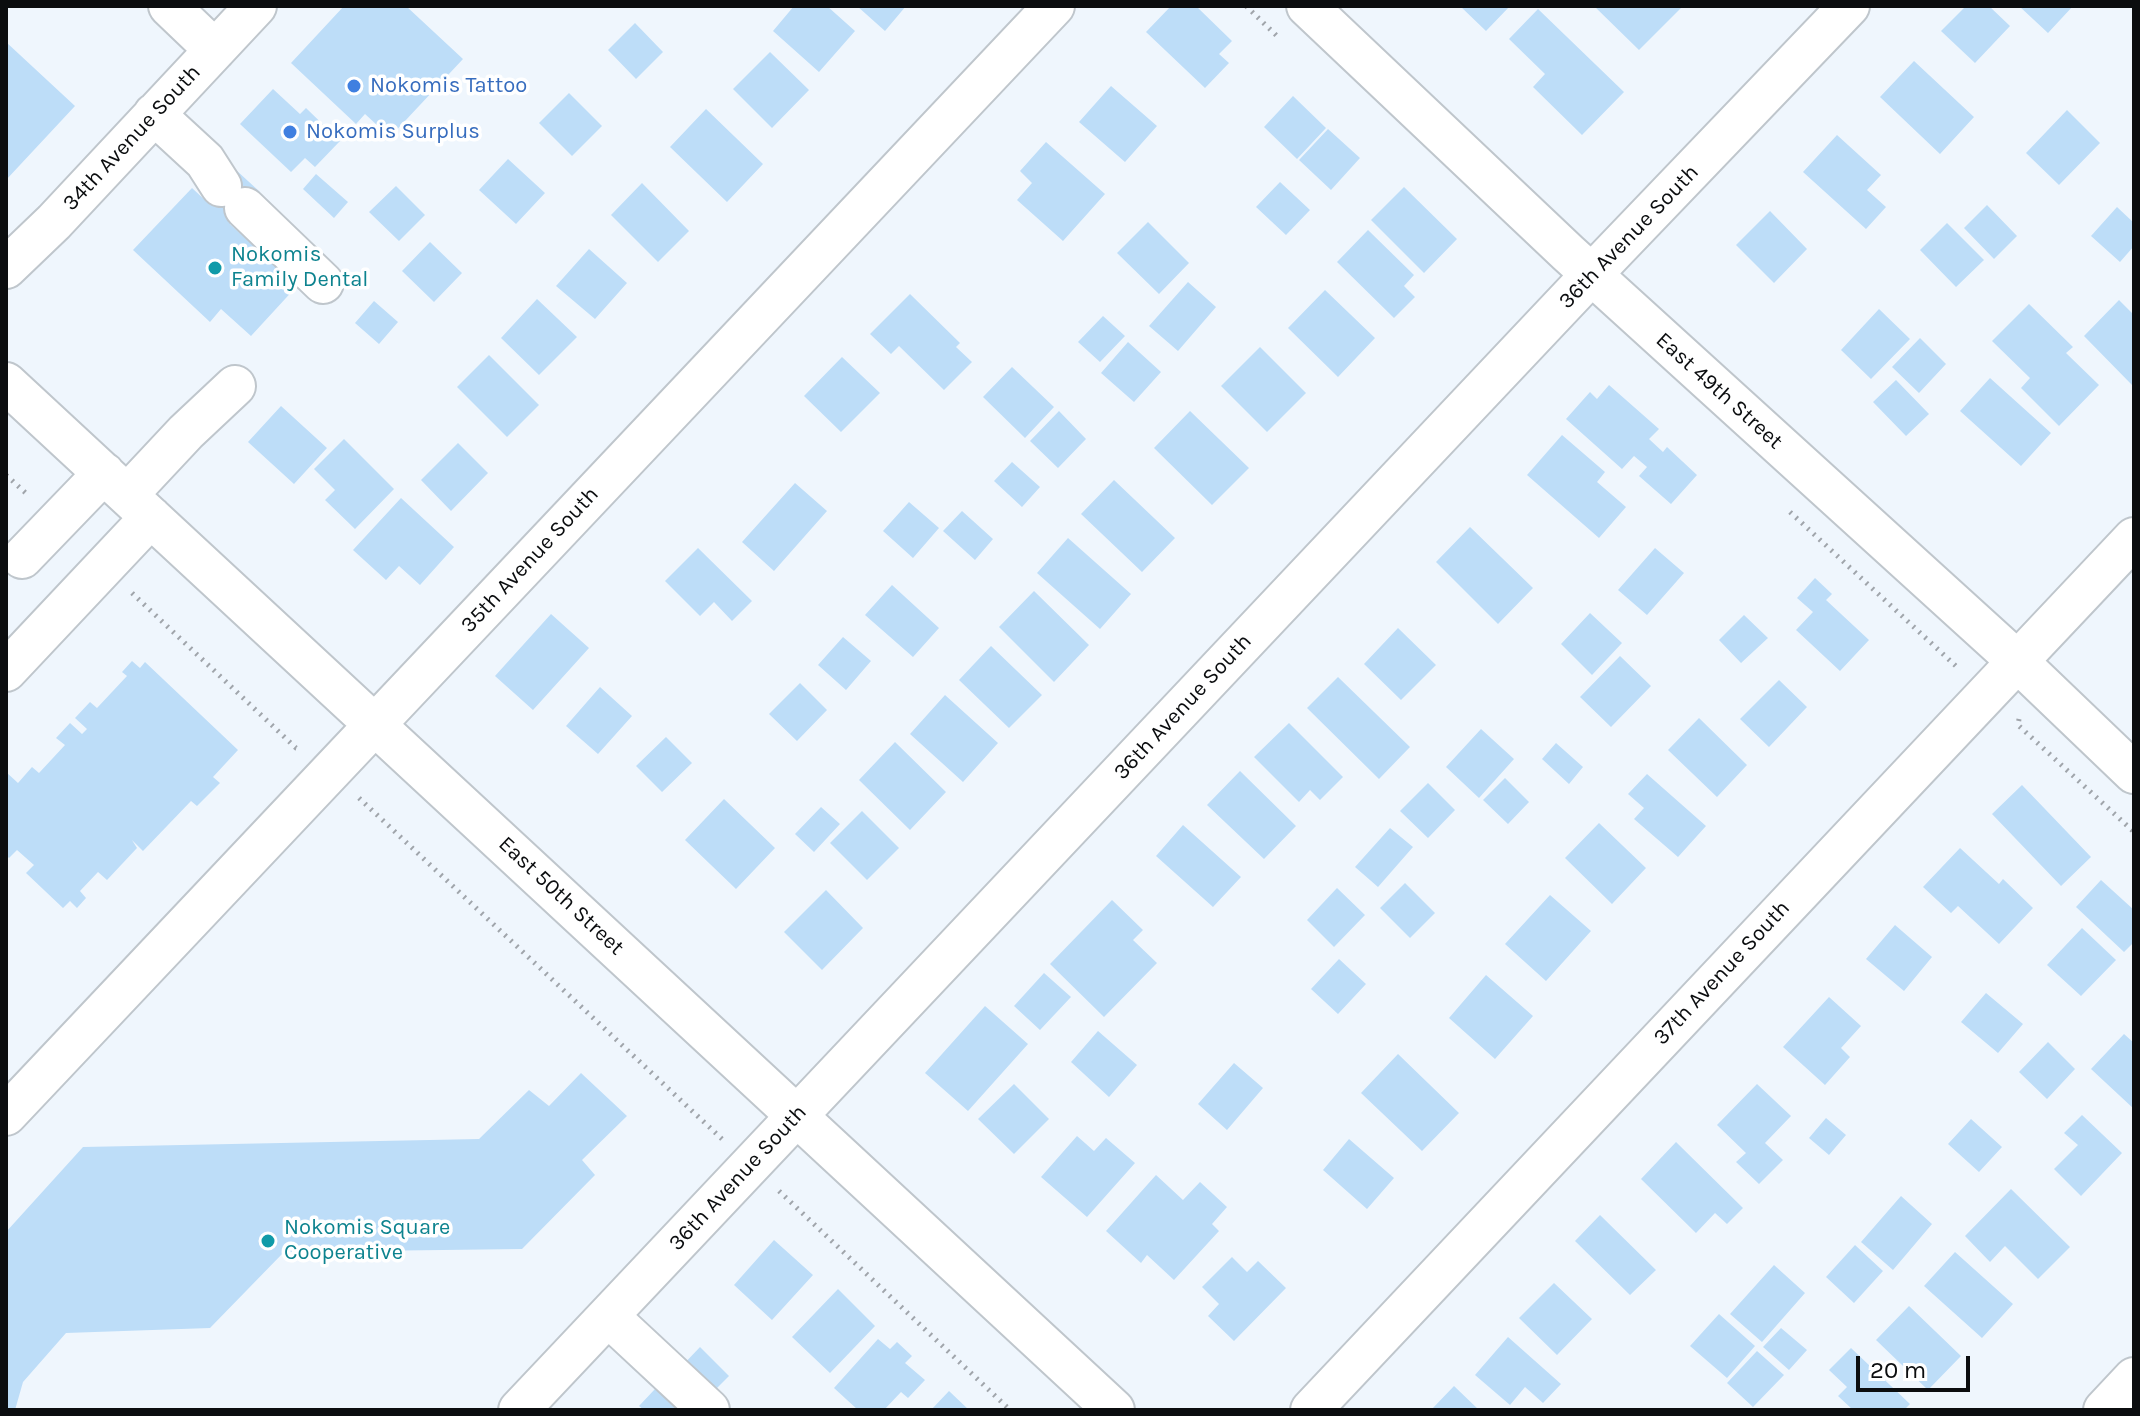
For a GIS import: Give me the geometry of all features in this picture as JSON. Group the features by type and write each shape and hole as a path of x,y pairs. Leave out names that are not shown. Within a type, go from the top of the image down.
{"street":[{"path":"169,6 215,50"},
{"name":"34th Avenue South","path":"6,268 54,222 256,6"},
{"name":"35th Avenue South","path":"6,1115 1054,6"},
{"name":"East 49th Street","path":"1307,6 1592,274 2016,660 2134,773"},
{"name":"36th Avenue South","path":"519,1410 1849,6"},
{"path":"154,114 205,161 233,197 323,283"},
{"name":"East 50th Street","path":"6,383 1114,1410"},
{"path":"6,671 104,567 127,495 186,432 235,386"},
{"path":"22,558 57,522 127,495"},
{"name":"37th Avenue South","path":"1311,1410 2134,538"},
{"path":"608,1316 709,1410"},
{"path":"2104,1410 2134,1378"}],"path":[{"path":"6,475 57,522"},
{"path":"104,567 296,748 312,750"},
{"path":"2019,716 2018,725 2134,832"},
{"path":"352,792 723,1140"},
{"path":"778,1191 1010,1410"}],"building":[{"path":"344,6 406,6 463,59 390,137 365,114 356,124 291,63"},
{"path":"794,6 827,6 855,31 819,72 773,31"},
{"path":"857,6 906,6 885,31"},
{"path":"1171,6 1196,6 1232,41 1219,54 1229,63 1205,88 1146,32"},
{"path":"1460,6 1510,6 1486,31"},
{"path":"1594,6 1679,6 1681,8 1639,50"},
{"path":"1966,6 1989,6 2010,26 1975,63 1941,31"},
{"path":"2019,6 2073,6 2048,33"},
{"path":"1538,9 1624,92 1582,135 1533,87 1545,74 1509,39"},
{"path":"635,23 663,52 636,79 608,50"},
{"path":"6,42 75,106 6,180"},
{"path":"770,52 809,90 772,128 733,89"},
{"path":"1914,61 1974,117 1940,154 1880,97"},
{"path":"1111,86 1157,126 1125,162 1079,122"},
{"name":"Nokomis Surplus","path":"273,89 300,114 306,108 340,141 315,167 305,158 291,172 240,124"},
{"path":"569,93 602,126 572,156 539,123"},
{"path":"1293,96 1326,128 1297,159 1264,127"},
{"path":"706,109 763,164 727,202 670,147"},
{"path":"2067,110 2100,143 2059,185 2026,153"},
{"path":"1328,129 1360,158 1331,190 1299,160"},
{"path":"1837,135 1881,175 1867,190 1886,207 1866,229 1803,172"},
{"path":"1046,142 1105,194 1063,241 1017,200 1032,183 1020,171"},
{"path":"508,159 545,193 516,224 479,190"},
{"name":"Nokomis Family Dental","path":"236,170 260,192 230,224 297,286 251,336 221,309 210,322 133,250 192,188 206,201"},
{"path":"316,174 348,202 334,218 303,189"},
{"path":"1280,182 1310,210 1286,235 1256,207"},
{"path":"642,183 689,231 658,262 611,215"},
{"path":"396,186 425,215 399,241 369,212"},
{"path":"1404,187 1457,239 1424,273 1371,220"},
{"path":"1987,205 2017,236 1994,259 1964,228"},
{"path":"2117,207 2134,223 2134,246 2120,262 2091,236"},
{"path":"1770,211 1807,249 1774,283 1736,245"},
{"path":"1148,222 1189,263 1159,294 1117,253"},
{"path":"1947,223 1984,260 1956,287 1920,250"},
{"path":"1368,230 1414,275 1404,286 1415,297 1394,318 1337,262"},
{"path":"430,242 462,273 434,302 402,271"},
{"path":"589,249 627,283 595,319 556,286"},
{"path":"1188,282 1216,307 1178,351 1149,326"},
{"path":"1325,290 1375,338 1338,377 1288,328"},
{"path":"910,294 960,343 956,347 972,362 944,390 899,346 891,354 870,334"},
{"path":"537,299 577,337 539,375 501,338"},
{"path":"2119,300 2134,315 2132,385 2084,336"},
{"path":"374,301 398,322 379,344 355,323"},
{"path":"2029,304 2073,347 2066,353 2099,385 2059,426 2021,388 2030,378 1992,341"},
{"path":"1879,309 1910,339 1871,379 1841,350"},
{"path":"1103,316 1125,336 1100,362 1078,342"},
{"path":"1920,338 1946,364 1919,393 1892,367"},
{"path":"1128,342 1161,372 1134,402 1101,373"},
{"path":"1260,347 1306,393 1267,432 1221,386"},
{"path":"489,355 539,405 507,437 457,387"},
{"path":"842,357 880,393 841,432 804,396"},
{"path":"1012,367 1054,407 1025,438 983,397"},
{"path":"1990,378 2051,433 2021,466 1960,411"},
{"path":"1896,380 1929,414 1906,436 1873,402"},
{"path":"1609,385 1659,429 1649,439 1663,452 1667,447 1697,475 1671,504 1639,476 1647,467 1634,456 1622,469 1566,419 1590,392 1597,399"},
{"path":"281,406 327,448 294,484 248,442"},
{"path":"1059,411 1086,439 1058,468 1030,441"},
{"path":"1190,411 1249,468 1212,505 1154,448"},
{"path":"1562,435 1605,472 1597,482 1626,507 1599,538 1527,475"},
{"path":"344,439 394,489 355,529 325,500 335,490 314,469"},
{"path":"458,443 488,473 451,511 421,480"},
{"path":"1012,462 1040,487 1022,507 994,481"},
{"path":"1114,480 1175,538 1142,572 1081,514"},
{"path":"795,483 827,511 774,571 742,542"},
{"path":"401,498 454,547 420,585 399,566 386,580 353,550"},
{"path":"909,502 939,528 913,558 883,531"},
{"path":"962,511 993,539 975,560 943,531"},
{"path":"1470,527 1533,588 1498,624 1436,562"},
{"path":"1068,538 1131,594 1100,629 1037,573"},
{"path":"698,548 752,601 732,621 714,602 700,616 665,581"},
{"path":"1655,548 1684,573 1647,615 1618,590"},
{"path":"1815,578 1832,594 1826,600 1869,640 1840,671 1796,630 1813,612 1797,598"},
{"path":"892,585 939,628 913,657 865,615"},
{"path":"1034,591 1089,645 1054,682 999,627"},
{"path":"1590,613 1622,643 1592,675 1561,644"},
{"path":"551,614 589,648 533,710 495,676"},
{"path":"1744,615 1768,638 1741,663 1719,640"},
{"path":"1398,628 1436,665 1401,700 1364,664"},
{"path":"843,637 871,661 846,690 818,665"},
{"path":"991,646 1042,695 1009,728 959,680"},
{"path":"1620,656 1651,686 1611,727 1580,697"},
{"path":"132,661 140,668 145,662 238,750 213,777 220,783 197,806 191,801 143,851 132,840 137,848 107,880 98,872 80,891 86,898 77,908 70,901 63,908 26,873 34,865 17,850 9,858 6,855 6,772 18,783 32,767 39,773 65,745 56,738 70,723 82,734 87,729 75,718 90,702 97,708 127,676 122,672"},
{"path":"1338,677 1410,747 1379,779 1307,708"},
{"path":"1779,680 1807,707 1769,747 1740,719"},
{"path":"800,683 827,710 797,741 769,714"},
{"path":"600,687 632,716 598,754 566,726"},
{"path":"945,695 998,743 963,782 910,734"},
{"path":"1699,718 1747,765 1717,797 1668,750"},
{"path":"1289,723 1343,777 1320,800 1310,790 1299,802 1254,757"},
{"path":"1481,729 1514,759 1479,798 1446,767"},
{"path":"666,737 692,763 662,792 636,766"},
{"path":"895,742 946,792 910,830 859,780"},
{"path":"1556,743 1583,767 1569,784 1542,759"},
{"path":"1240,771 1296,826 1264,859 1207,805"},
{"path":"1647,774 1706,826 1678,857 1634,819 1644,808 1628,794"},
{"path":"1505,778 1529,802 1508,824 1483,800"},
{"path":"1428,783 1455,810 1428,838 1400,811"},
{"path":"2022,785 2091,857 2061,886 1992,814"},
{"path":"724,799 775,848 736,889 685,840"},
{"path":"821,807 840,824 814,852 795,834"},
{"path":"862,811 899,848 867,880 830,843"},
{"path":"1599,823 1646,868 1612,904 1565,858"},
{"path":"1183,825 1241,877 1213,907 1156,856"},
{"path":"1390,828 1413,847 1378,887 1355,867"},
{"path":"1960,848 1999,884 2003,879 2033,908 1999,944 1958,906 1951,913 1923,887"},
{"path":"2101,880 2134,910 2134,942 2124,952 2076,907"},
{"path":"1405,883 1435,913 1410,938 1380,908"},
{"path":"1337,888 1365,915 1334,947 1307,920"},
{"path":"826,890 863,928 822,970 784,932"},
{"path":"1550,895 1591,931 1546,981 1505,944"},
{"path":"1112,900 1143,930 1133,940 1157,963 1104,1017 1050,964"},
{"path":"1895,925 1932,957 1904,991 1866,959"},
{"path":"2082,928 2116,960 2081,996 2047,965"},
{"path":"1339,959 1366,984 1338,1014 1311,989"},
{"path":"1044,973 1071,997 1040,1030 1014,1006"},
{"path":"1486,975 1533,1016 1495,1059 1449,1018"},
{"path":"1986,993 2023,1024 1998,1053 1961,1022"},
{"path":"1829,997 1861,1026 1841,1048 1850,1057 1825,1085 1783,1047"},
{"path":"985,1006 1028,1044 968,1111 925,1073"},
{"path":"1098,1031 1137,1065 1109,1097 1071,1062"},
{"path":"2124,1034 2134,1043 2134,1109 2091,1069"},
{"path":"2048,1042 2075,1069 2047,1099 2019,1072"},
{"path":"1398,1054 1459,1113 1422,1151 1361,1093"},
{"path":"1234,1063 1263,1088 1227,1130 1198,1104"},
{"name":"Nokomis Square Cooperative","path":"581,1073 627,1116 582,1160 595,1175 522,1249 284,1252 210,1328 66,1333 23,1382 15,1410 6,1410 6,1232 83,1147 479,1139 529,1090 549,1106"},
{"path":"1014,1084 1049,1119 1014,1154 978,1119"},
{"path":"1757,1084 1791,1116 1765,1143 1783,1160 1759,1184 1736,1162 1746,1153 1717,1125"},
{"path":"2082,1115 2122,1153 2081,1196 2054,1169 2078,1145 2064,1133"},
{"path":"1826,1118 1846,1135 1829,1155 1809,1138"},
{"path":"1971,1119 2002,1147 1979,1172 1948,1144"},
{"path":"1077,1136 1094,1151 1106,1138 1135,1163 1087,1217 1041,1177"},
{"path":"1349,1139 1394,1178 1367,1209 1323,1170"},
{"path":"1676,1142 1743,1208 1727,1224 1715,1213 1696,1233 1641,1179"},
{"path":"1156,1175 1183,1200 1200,1182 1227,1207 1212,1224 1219,1231 1174,1280 1147,1255 1141,1263 1106,1231"},
{"path":"2011,1189 2070,1247 2038,1279 2005,1246 1990,1262 1965,1236"},
{"path":"1901,1196 1932,1224 1893,1270 1861,1242"},
{"path":"1600,1215 1656,1270 1630,1295 1575,1241"},
{"path":"774,1240 813,1275 772,1320 734,1285"},
{"path":"1855,1245 1883,1271 1854,1303 1826,1277"},
{"path":"1955,1252 2013,1304 1982,1338 1924,1286"},
{"path":"1232,1257 1247,1272 1258,1261 1286,1288 1234,1341 1208,1316 1219,1304 1202,1287"},
{"path":"1774,1265 1805,1293 1762,1342 1730,1314"},
{"path":"1554,1283 1592,1319 1557,1355 1519,1318"},
{"path":"838,1289 875,1326 830,1373 792,1337"},
{"path":"1909,1306 1961,1356 1928,1390 1876,1340"},
{"path":"1719,1314 1755,1346 1727,1378 1690,1346"},
{"path":"1781,1328 1807,1350 1789,1370 1763,1347"},
{"path":"1508,1337 1561,1384 1543,1403 1525,1387 1510,1405 1475,1375"},
{"path":"878,1339 890,1349 897,1342 912,1356 905,1363 925,1380 908,1398 901,1392 884,1410 858,1410 834,1388"},
{"path":"700,1347 729,1376 709,1396 680,1368"},
{"path":"1851,1348 1910,1404 1904,1410 1853,1410 1838,1396 1847,1387 1829,1370"},
{"path":"1757,1351 1784,1375 1753,1407 1727,1383"},
{"path":"1454,1386 1479,1410 1431,1410"},
{"path":"655,1389 678,1410 644,1410 639,1406"},
{"path":"949,1391 969,1410 931,1410"}],"place":[{"name":"Nokomis Tattoo","path":"354,86"},
{"name":"Nokomis Surplus","path":"290,132"},
{"name":"Nokomis Family Dental","path":"215,268"},
{"name":"Nokomis Square Cooperative","path":"268,1241"}]}
